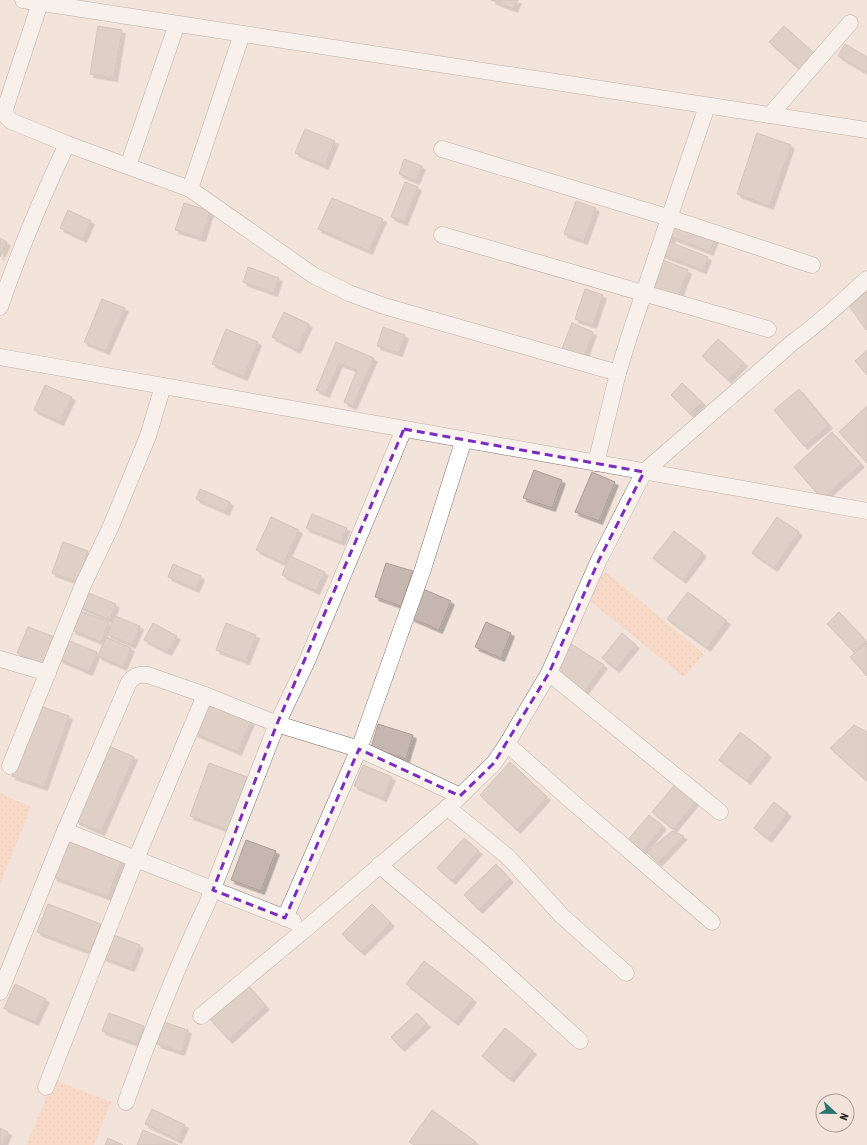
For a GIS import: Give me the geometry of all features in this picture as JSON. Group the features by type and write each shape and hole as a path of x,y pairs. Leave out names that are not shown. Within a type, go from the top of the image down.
{"street":[{"path":"23,0 867,130"},
{"path":"40,3 5,109 6,116 11,120 67,144 190,189 313,275 349,293 384,306 618,374"},
{"path":"770,115 850,23"},
{"path":"128,166 178,24"},
{"path":"190,189 242,34"},
{"path":"596,463 618,374 642,293 670,218 707,106"},
{"path":"0,307 26,238 67,144"},
{"path":"442,149 670,218 812,265"},
{"path":"442,235 768,329"},
{"path":"201,1016 308,927 460,796 494,763 549,673 599,560 644,472 793,342 813,328 835,309 867,279"},
{"path":"0,357 867,511"},
{"path":"10,766 83,585 111,526 148,436 163,386"},
{"path":"126,1102 156,1019 213,890 277,724 310,654 404,429"},
{"path":"285,918 359,748 423,569 464,439"},
{"path":"0,659 48,673"},
{"path":"549,673 720,812"},
{"path":"0,992 65,831 129,682 140,674 148,675 277,724 359,748 460,796"},
{"path":"46,1087 136,859 205,696"},
{"path":"507,744 712,922"},
{"path":"447,807 508,857 562,916 626,973"},
{"path":"65,831 308,927"},
{"path":"379,865 489,958 580,1040"}],"highlighted area":[{"path":"404,429 644,472 599,560 549,673 494,763 460,796 359,749 285,918 213,890 277,724"}],"shaded area":[{"path":"606,572 704,654 684,677 581,594"},
{"path":"0,793 31,807 0,884"},
{"path":"54,1080 111,1102 94,1145 26,1145"}],"building":[{"path":"491,0 518,0 514,9"},
{"path":"98,26 122,30 114,78 90,74"},
{"path":"784,26 815,54 800,70 769,42"},
{"path":"845,44 867,57 867,73 838,56"},
{"path":"305,129 335,141 325,166 295,153"},
{"path":"757,133 791,145 770,206 737,194"},
{"path":"404,159 422,166 416,181 399,174"},
{"path":"405,182 418,187 404,222 391,217"},
{"path":"332,198 383,219 369,251 318,229"},
{"path":"576,201 596,208 584,241 564,234"},
{"path":"184,203 210,211 202,238 175,230"},
{"path":"68,210 91,221 83,239 60,228"},
{"path":"671,221 715,238 710,252 672,237 670,242 708,257 703,270 658,253"},
{"path":"0,238 7,242 0,257"},
{"path":"658,258 688,270 677,301 647,289"},
{"path":"248,267 279,278 274,293 243,282"},
{"path":"867,286 867,329 866,330 846,301"},
{"path":"585,289 603,295 593,325 575,319"},
{"path":"102,299 125,308 106,351 84,342"},
{"path":"284,312 309,324 297,350 272,337"},
{"path":"572,323 593,332 583,360 561,351"},
{"path":"383,327 405,335 399,353 377,346"},
{"path":"226,329 258,342 244,377 212,364"},
{"path":"718,339 744,363 728,380 702,356"},
{"path":"336,342 374,358 353,406 344,402 357,370 339,363 326,394 316,390"},
{"path":"867,350 867,375 855,361"},
{"path":"682,383 702,402 690,414 671,395"},
{"path":"45,385 72,397 60,422 34,410"},
{"path":"799,389 829,425 804,446 774,410"},
{"path":"867,406 867,463 839,432"},
{"path":"832,432 861,464 822,499 794,467"},
{"path":"534,470 562,480 552,508 523,498"},
{"path":"592,472 615,482 599,521 575,512"},
{"path":"200,489 230,502 226,512 196,499"},
{"path":"312,514 347,528 341,542 306,528"},
{"path":"271,517 299,530 284,563 256,550"},
{"path":"777,517 799,532 774,568 752,553"},
{"path":"674,531 703,553 683,580 653,558"},
{"path":"63,542 88,551 77,582 52,573"},
{"path":"290,556 325,572 316,591 282,575"},
{"path":"386,563 413,571 401,606 375,597"},
{"path":"173,564 201,576 196,589 168,577"},
{"path":"423,589 451,601 439,630 411,618"},
{"path":"84,591 116,604 110,620 78,606"},
{"path":"688,592 727,621 707,648 667,619"},
{"path":"80,611 109,622 101,642 72,630"},
{"path":"839,612 866,641 854,652 827,624"},
{"path":"115,616 140,626 132,645 107,634"},
{"path":"486,622 511,633 501,658 475,647"},
{"path":"153,623 177,636 168,652 144,640"},
{"path":"226,623 256,635 246,661 216,650"},
{"path":"28,627 57,638 45,665 17,653"},
{"path":"622,633 636,645 616,669 602,658"},
{"path":"106,637 131,648 123,667 98,656"},
{"path":"67,640 97,652 89,672 59,659"},
{"path":"570,643 604,665 584,692 555,667"},
{"path":"867,643 867,676 850,657"},
{"path":"207,702 251,721 238,752 194,733"},
{"path":"37,705 69,716 44,787 12,776"},
{"path":"378,724 413,735 406,759 371,748"},
{"path":"854,725 867,732 867,781 830,748"},
{"path":"740,732 768,754 747,781 719,760"},
{"path":"109,746 134,757 101,832 76,821"},
{"path":"510,762 547,797 517,830 480,795"},
{"path":"209,763 247,777 228,830 190,816"},
{"path":"363,765 392,777 383,798 354,786"},
{"path":"676,783 697,800 673,829 652,812"},
{"path":"774,802 788,813 768,839 754,828"},
{"path":"649,815 663,826 641,853 627,841"},
{"path":"672,831 684,836 658,863 647,852"},
{"path":"464,838 479,851 452,881 437,868"},
{"path":"66,839 122,859 108,897 53,877"},
{"path":"246,840 276,851 261,891 231,880"},
{"path":"496,864 510,879 479,910 464,895"},
{"path":"48,904 101,924 90,952 37,932"},
{"path":"372,904 391,923 361,952 342,934"},
{"path":"111,934 140,945 131,968 102,957"},
{"path":"424,961 473,999 455,1022 406,984"},
{"path":"245,982 266,1006 229,1040 207,1016"},
{"path":"15,984 46,999 35,1022 4,1008"},
{"path":"109,1013 144,1026 137,1044 102,1031"},
{"path":"417,1013 427,1024 401,1048 391,1037"},
{"path":"164,1022 188,1030 181,1052 157,1044"},
{"path":"505,1028 533,1051 510,1079 482,1056"},
{"path":"152,1109 185,1125 178,1140 145,1124"},
{"path":"432,1110 476,1142 474,1145 414,1145 409,1142"},
{"path":"0,1128 8,1132 3,1145 0,1145"},
{"path":"143,1130 178,1145 137,1145"},
{"path":"108,1138 123,1145 105,1145"}]}
